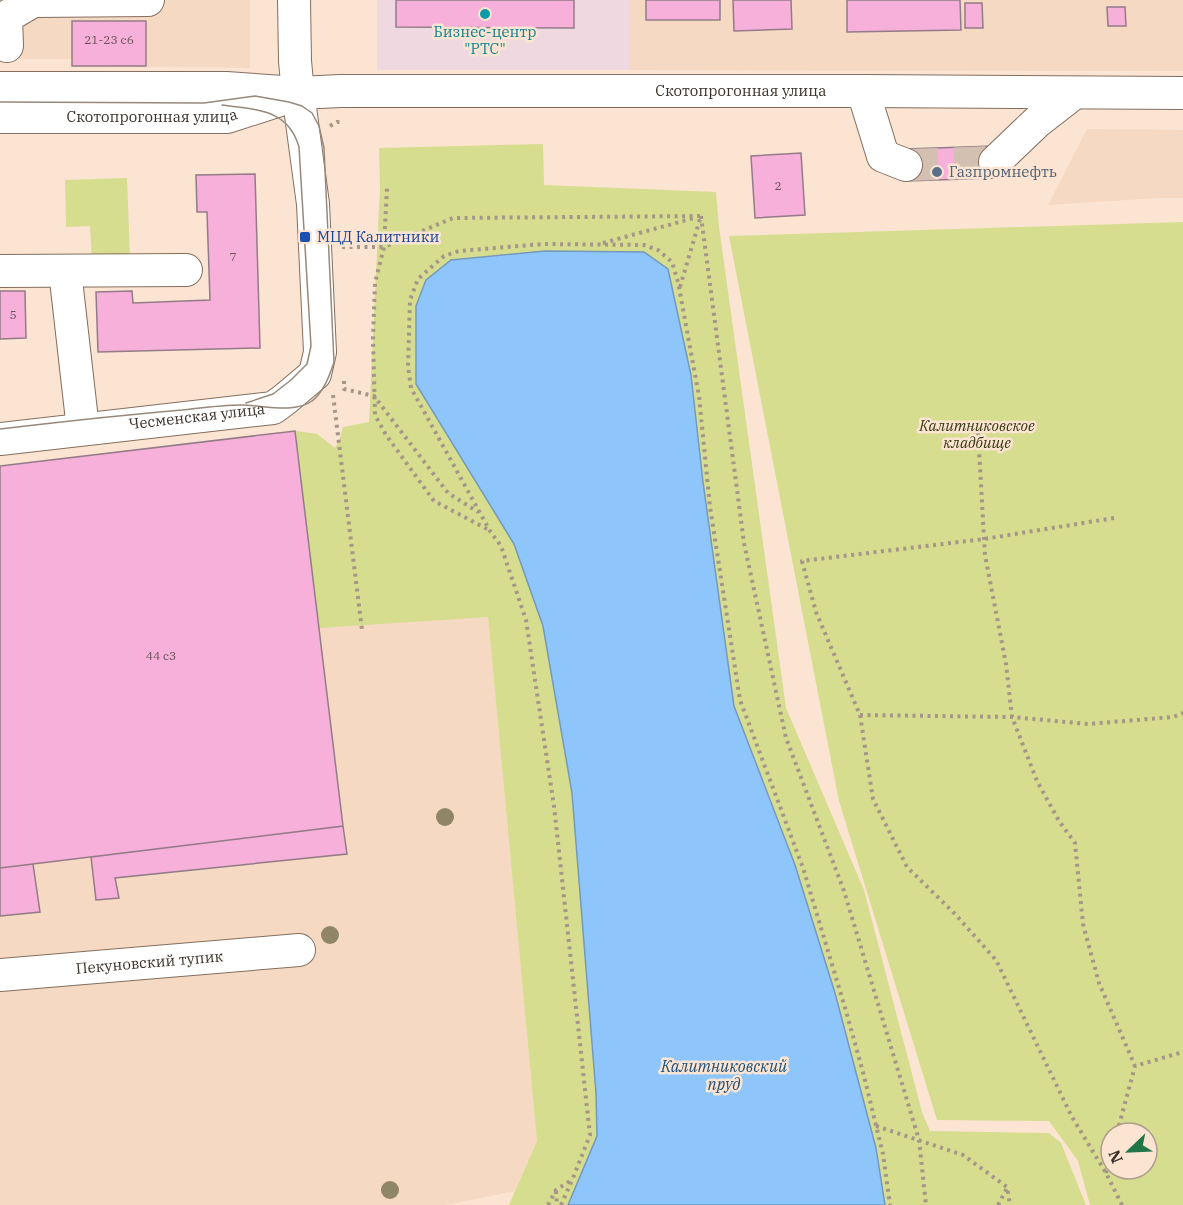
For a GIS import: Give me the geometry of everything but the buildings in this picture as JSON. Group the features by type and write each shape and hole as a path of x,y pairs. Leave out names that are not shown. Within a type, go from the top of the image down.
{"street":[{"path":"7,46 6,17 35,0 148,0"},
{"path":"294,0 298,93 314,204 320,352 324,385"},
{"name":"Скотопрогонная улица","path":"0,88 226,88 298,93 341,91 1183,93"},
{"path":"863,91 883,156 906,165"},
{"name":"Скотопрогонная улица","path":"0,117 227,117 298,93"},
{"path":"995,162 1038,121 1074,93"},
{"path":"0,271 186,270"},
{"path":"64,271 83,429"},
{"name":"Чесменская улица","path":"0,438 273,408 284,400 324,385"},
{"name":"Пекуновский тупик","path":"0,975 299,950"}],"path":[{"path":"387,188 384,247 375,283 373,339 375,416 434,501 489,531"},
{"path":"340,247 384,247 453,218 701,216"},
{"path":"598,245 701,216"},
{"path":"679,290 701,216"},
{"path":"701,216 744,543 786,738 844,891 919,1140 926,1205"},
{"path":"559,1205 590,1136 554,806 526,621 501,546 489,531 411,388 408,366 410,300 418,279 444,256 459,251 543,244 644,245 658,250 672,262 699,396 710,507 740,700 802,868 846,1011 883,1154 891,1205"},
{"path":"324,385 362,630"},
{"path":"344,389 374,396 448,493 479,512"},
{"path":"978,432 985,555 1006,664 1012,717 1037,781 1059,821 1075,843 1083,924 1098,983 1134,1066 1120,1121"},
{"path":"1099,1161 1072,1117 996,960 955,914 907,867 873,799 860,715 816,612 802,561 984,538 1114,518"},
{"path":"860,715 1012,717 1088,724 1173,717 1183,713"},
{"path":"1134,1066 1183,1052"},
{"path":"876,1126 963,1155 1008,1187 1010,1205"},
{"path":"548,1205 556,1190 573,1178"},
{"path":"1110,1181 1122,1205"},
{"path":"998,1205 1008,1187"},
{"path":"556,1190 559,1205"}],"shaded area":[{"path":"0,0 250,0 250,68 72,66 72,59 0,59"},
{"path":"377,0 629,0 629,70 377,70"},
{"path":"629,0 1183,0 1183,71 629,70"},
{"path":"1087,129 1183,130 1183,198 1048,205"},
{"path":"343,427 488,617 537,1141 515,1191 446,1205 0,1205 0,466 295,431 317,434 335,448"}],"green space":[{"path":"543,144 544,185 716,192 786,708 864,890 922,1112 930,1131 1049,1133 1061,1143 1086,1205 509,1205 537,1141 488,617 319,628 295,431 317,434 335,448 343,427 369,422 380,188 379,148"},
{"path":"127,178 130,259 92,260 90,226 66,227 65,180"},
{"name":"Калитниковское кладбище","path":"1183,222 1183,1205 1090,1205 1078,1161 1049,1121 937,1120 839,801 729,236"}],"water":[{"name":"Калитниковский пруд","path":"545,251 644,252 668,269 691,375 703,482 734,706 795,865 835,993 876,1148 885,1205 568,1205 597,1136 596,1093 572,793 543,626 514,544 416,384 416,306 426,280 451,260"}],"tunnel":[{"path":"906,165 995,162"}],"tram line":[{"path":"0,102 204,103 255,96 289,102 302,106 312,113 319,126 324,148 334,362 320,393 312,401 296,407 226,406 0,429"},
{"path":"222,105 258,110 279,118 294,134 299,147 311,346 307,364 291,380 273,394 246,403"}],"place":[{"name":"Бизнес-центр \"РТС\"","path":"485,14"},
{"name":"Газпромнефть","path":"937,172"},
{"name":"МЦД Калитники","path":"305,237"}]}
